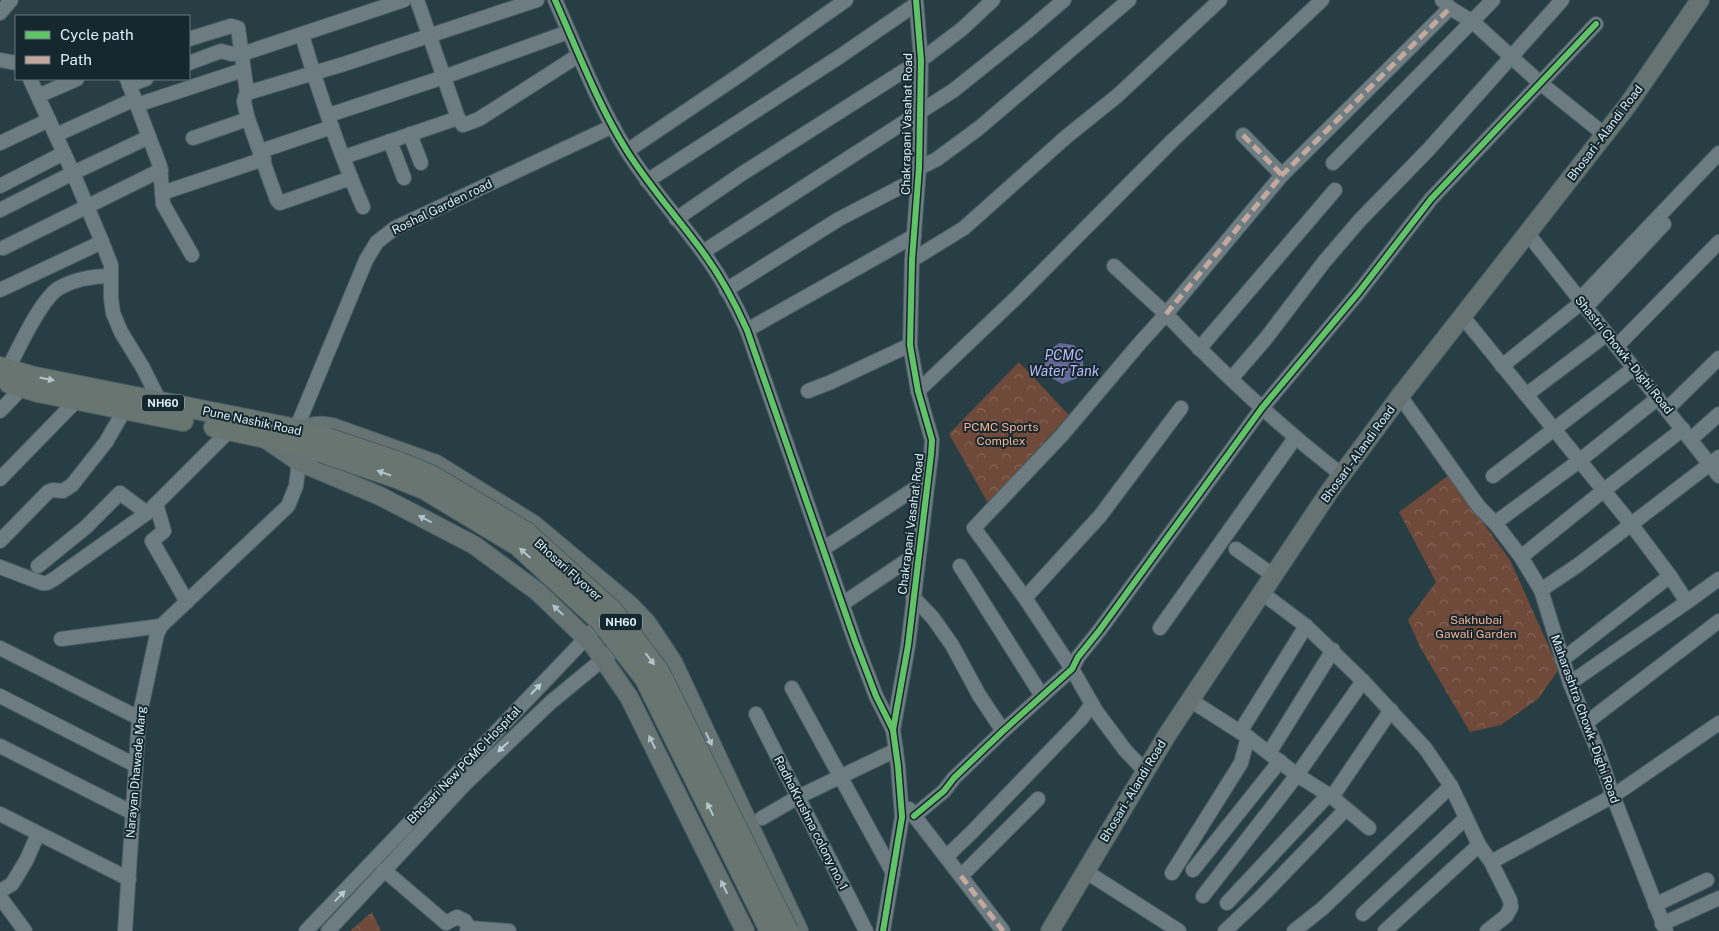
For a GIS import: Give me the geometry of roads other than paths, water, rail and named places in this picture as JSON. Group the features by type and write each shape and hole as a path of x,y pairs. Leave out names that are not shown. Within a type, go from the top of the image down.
{"highway":[{"name":"Pune Nashik Road","path":"3,372 298,430 324,445"},
{"name":"Pune Nashik Road","path":"3,372 22,388 263,438 324,445"},
{"name":"Bhosari Flyover","path":"324,445 424,489 517,545 601,622 645,679 770,931"},
{"name":"Bhosari Flyover","path":"324,445 399,462 431,475 526,532 613,611 659,670 788,931"}],"main road":[{"name":"Bhosari - Alandi Road","path":"1050,931 1145,771 1190,700 1342,475 1400,396 1605,135 1659,61 1700,0"},
{"path":"298,430 320,425 332,427 436,464 533,524 625,600 647,623 673,662 755,820 799,931"},
{"path":"263,438 299,462 380,496 474,544 538,592 586,638 604,660 629,697 745,931"},
{"path":"703,845 755,820"}],"street":[{"path":"0,13 11,0"},
{"path":"190,63 222,51 237,54 302,35 404,0"},
{"path":"417,0 458,118 463,125 479,119 578,55"},
{"path":"247,93 314,74 537,0"},
{"path":"627,151 846,0"},
{"path":"676,219 743,173 921,60 962,29 993,0"},
{"path":"703,252 919,114 969,78 1064,0"},
{"path":"726,290 839,219 918,173 979,128 1129,0"},
{"path":"912,260 964,228 1066,137 1116,96 1220,0"},
{"path":"918,391 1019,295 1173,140 1322,0"},
{"path":"1333,163 1493,0"},
{"path":"1231,380 1267,337 1324,262 1360,220 1562,0"},
{"path":"561,2 568,32 578,55 597,97 627,151 647,181 703,252 747,330 842,604 876,696 893,730"},
{"path":"647,181 839,57 916,2"},
{"name":"Chakrapani Vasahat Road","path":"883,931 901,827 900,796 893,730 908,646 932,440 918,391 910,345 921,60 916,2"},
{"path":"1145,771 1126,750 1092,704 1072,668 1025,598 974,528 1062,435 1282,175 1446,4 1473,22 1539,82 1605,135"},
{"path":"914,816 944,790 1003,731 1072,668 1078,657 1100,631 1262,408 1359,292 1431,199 1539,82 1596,24"},
{"path":"190,39 235,25 240,31 237,54 243,70 247,93 244,102 248,119 277,200 280,203 351,178"},
{"path":"162,193 262,155 331,121 568,32"},
{"path":"302,35 314,74 363,207"},
{"path":"0,60 15,63"},
{"path":"56,135 136,102 243,70"},
{"path":"30,80 109,256 113,313 121,332 143,368 160,402"},
{"path":"38,96 75,80"},
{"path":"128,82 161,170 165,210 192,255"},
{"path":"344,157 458,118"},
{"path":"193,138 248,119"},
{"path":"0,143 49,120"},
{"name":"Roshal Garden road","path":"298,430 366,260 377,242 394,228 613,126"},
{"path":"410,134 421,163"},
{"path":"1244,135 1282,175"},
{"path":"0,210 149,137"},
{"path":"390,141 404,178"},
{"path":"0,186 64,153"},
{"path":"1583,303 1719,153"},
{"path":"1502,366 1583,303 1719,166"},
{"path":"1,247 161,170"},
{"path":"1199,349 1335,190"},
{"name":"Shastri Chowk - Dighi Road","path":"1528,234 1687,434 1715,460 1719,476"},
{"path":"747,330 914,236"},
{"path":"0,290 102,242"},
{"path":"1617,346 1719,242"},
{"path":"1114,266 1166,314 1231,380 1295,438 1342,475"},
{"path":"3,372 41,308 58,288 90,277 111,276"},
{"path":"1462,317 1631,524 1687,602"},
{"path":"1526,395 1607,334"},
{"path":"808,391 910,345"},
{"path":"1667,409 1719,358"},
{"path":"1493,476 1634,368"},
{"path":"0,411 22,388"},
{"name":"Maharashtra Chowk - Dighi Road","path":"1400,396 1479,507 1495,523 1521,558 1541,590 1570,683 1599,754 1613,796 1664,928"},
{"path":"1495,523 1579,461 1658,398"},
{"path":"0,479 77,400"},
{"path":"1025,598 1100,516 1182,408"},
{"path":"0,541 48,492 52,490 62,491 72,485 110,438 125,409"},
{"path":"1521,558 1603,491 1719,414"},
{"path":"0,567 42,583 47,583 151,508 230,430"},
{"path":"1160,628 1295,438"},
{"path":"1541,590 1578,565 1715,460"},
{"name":"Narayan Dhawade Marg","path":"125,931 131,812 139,718 157,634 162,626 288,506 296,486 299,462"},
{"path":"823,549 928,480"},
{"path":"38,566 86,527 120,493 151,508 164,531 152,541 187,602"},
{"path":"1236,549 1274,576"},
{"path":"842,604 918,553"},
{"path":"960,566 1042,696"},
{"path":"1562,660 1670,576"},
{"path":"1570,683 1719,580"},
{"path":"1262,593 1306,626 1333,650 1425,748 1451,786 1479,845 1491,862 1510,900 1511,908 1506,916 1487,931"},
{"path":"913,597 932,618 952,646 979,695 1003,731"},
{"name":"Bhosari New PCMC Hospital","path":"306,931 586,638 625,600"},
{"path":"1586,723 1719,621"},
{"name":"Bhosari New PCMC Hospital","path":"328,931 465,784 564,690 604,660 647,623"},
{"path":"61,639 162,626"},
{"path":"1172,873 1242,763 1244,735 1306,626"},
{"path":"0,648 139,718"},
{"path":"1194,870 1274,757 1333,650"},
{"path":"1203,896 1297,775 1363,681"},
{"path":"792,688 894,873"},
{"path":"0,696 135,765"},
{"path":"1190,700 1244,735 1297,775 1330,795 1369,828"},
{"path":"946,857 1081,719 1092,704"},
{"path":"1227,904 1330,795 1391,710"},
{"name":"RadhaKrushna colony no. 1","path":"756,714 866,931"},
{"path":"1491,862 1613,796 1719,723"},
{"path":"0,746 131,812"},
{"path":"755,820 841,775 896,750"},
{"path":"1294,931 1323,908 1451,786"},
{"path":"900,796 1003,931"},
{"path":"961,876 1038,799"},
{"path":"1224,931 1259,899 1346,809"},
{"path":"0,814 129,879"},
{"path":"1364,914 1466,818"},
{"path":"0,891 12,884 26,861 38,834"},
{"path":"1385,931 1479,845"},
{"path":"384,870 446,927 457,917 464,921 468,929 510,931"},
{"path":"1085,871 1179,931"},
{"path":"1655,905 1707,880"},
{"path":"0,897 25,931"},
{"path":"1664,928 1719,898"}],"water":[{"name":"PCMC Water Tank","path":"1059,343 1074,345 1083,360 1080,377 1062,384 1047,375 1045,364 1046,356 1050,350"}],"park label":[{"name":"PCMC Sports Complex","path":"1001,434"},
{"name":"Sakhubai Gawali Garden","path":"1476,627"}]}
